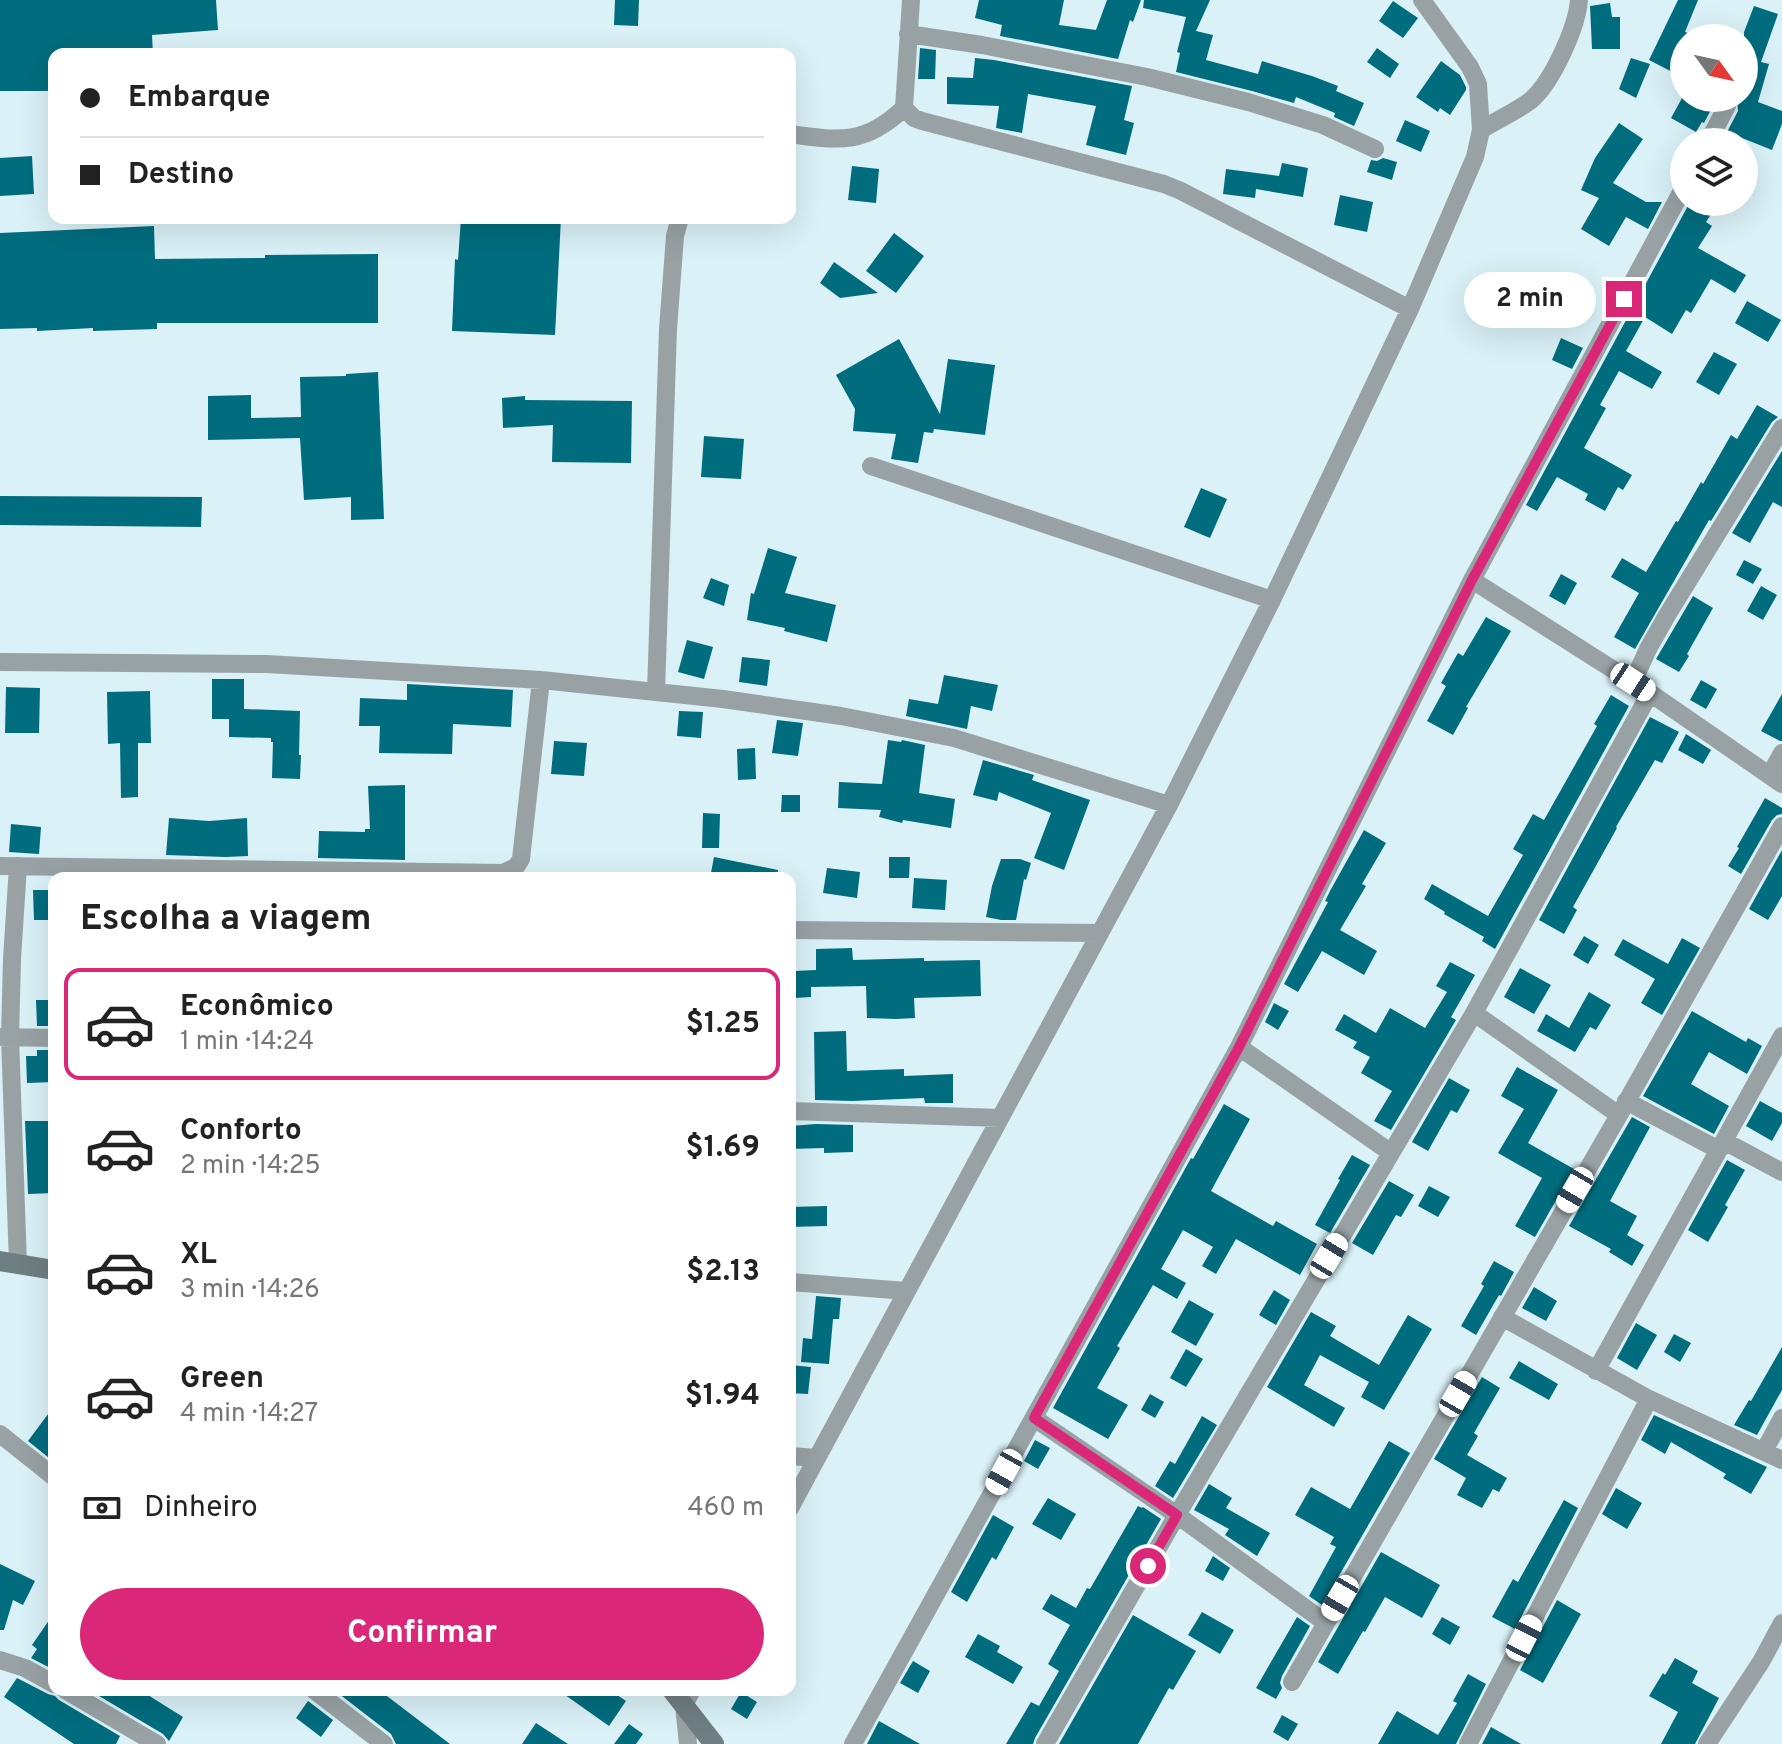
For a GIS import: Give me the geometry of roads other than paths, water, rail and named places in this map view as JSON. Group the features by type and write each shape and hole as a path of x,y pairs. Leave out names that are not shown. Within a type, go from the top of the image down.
{"main road":[{"path":"9,1262 48,1269"},
{"path":"684,1696 714,1744"}],"street":[{"path":"796,135 832,140 859,137 887,124 904,108 911,0"},
{"path":"796,1497 1169,805 1272,600 1410,309 1475,157 1481,130 1478,84 1470,67 1422,0"},
{"path":"1481,130 1532,99 1558,65 1578,15 1579,0"},
{"path":"908,34 1147,77 1248,102 1323,125 1375,149"},
{"path":"904,108 922,121 1172,188 1410,309"},
{"path":"853,1744 1239,1047 1472,580 1670,213"},
{"path":"656,692 668,329 678,224"},
{"path":"1633,682 1666,617 1782,428"},
{"path":"871,466 1272,600"},
{"path":"1472,580 1650,693 1776,779 1782,753"},
{"path":"0,662 267,664 541,680 723,699 841,716 954,738 1169,805"},
{"path":"505,872 516,867 521,859 541,680"},
{"path":"1045,1744 1474,1013 1650,693"},
{"path":"1292,1682 1782,826"},
{"path":"9,1262 5,1037 12,959 9,866 432,872"},
{"path":"796,930 1100,933"},
{"path":"1474,1013 1623,1108 1782,1172"},
{"path":"1596,1371 1782,1036"},
{"path":"5,1037 48,1038"},
{"path":"1239,1047 1390,1152"},
{"path":"796,1111 1000,1118"},
{"path":"796,1282 907,1291"},
{"path":"1502,1317 1649,1399 1782,1460"},
{"path":"1468,1744 1649,1399"},
{"path":"1034,1418 1177,1515 1326,1623"},
{"path":"1764,1451 1782,1418"},
{"path":"0,1434 48,1472"},
{"path":"796,1456 817,1458"},
{"path":"1707,1744 1761,1662 1782,1623"},
{"path":"0,1660 48,1680"},
{"path":"77,1696 157,1744"},
{"path":"322,1696 384,1744"},
{"path":"683,1696 688,1744"}]}
